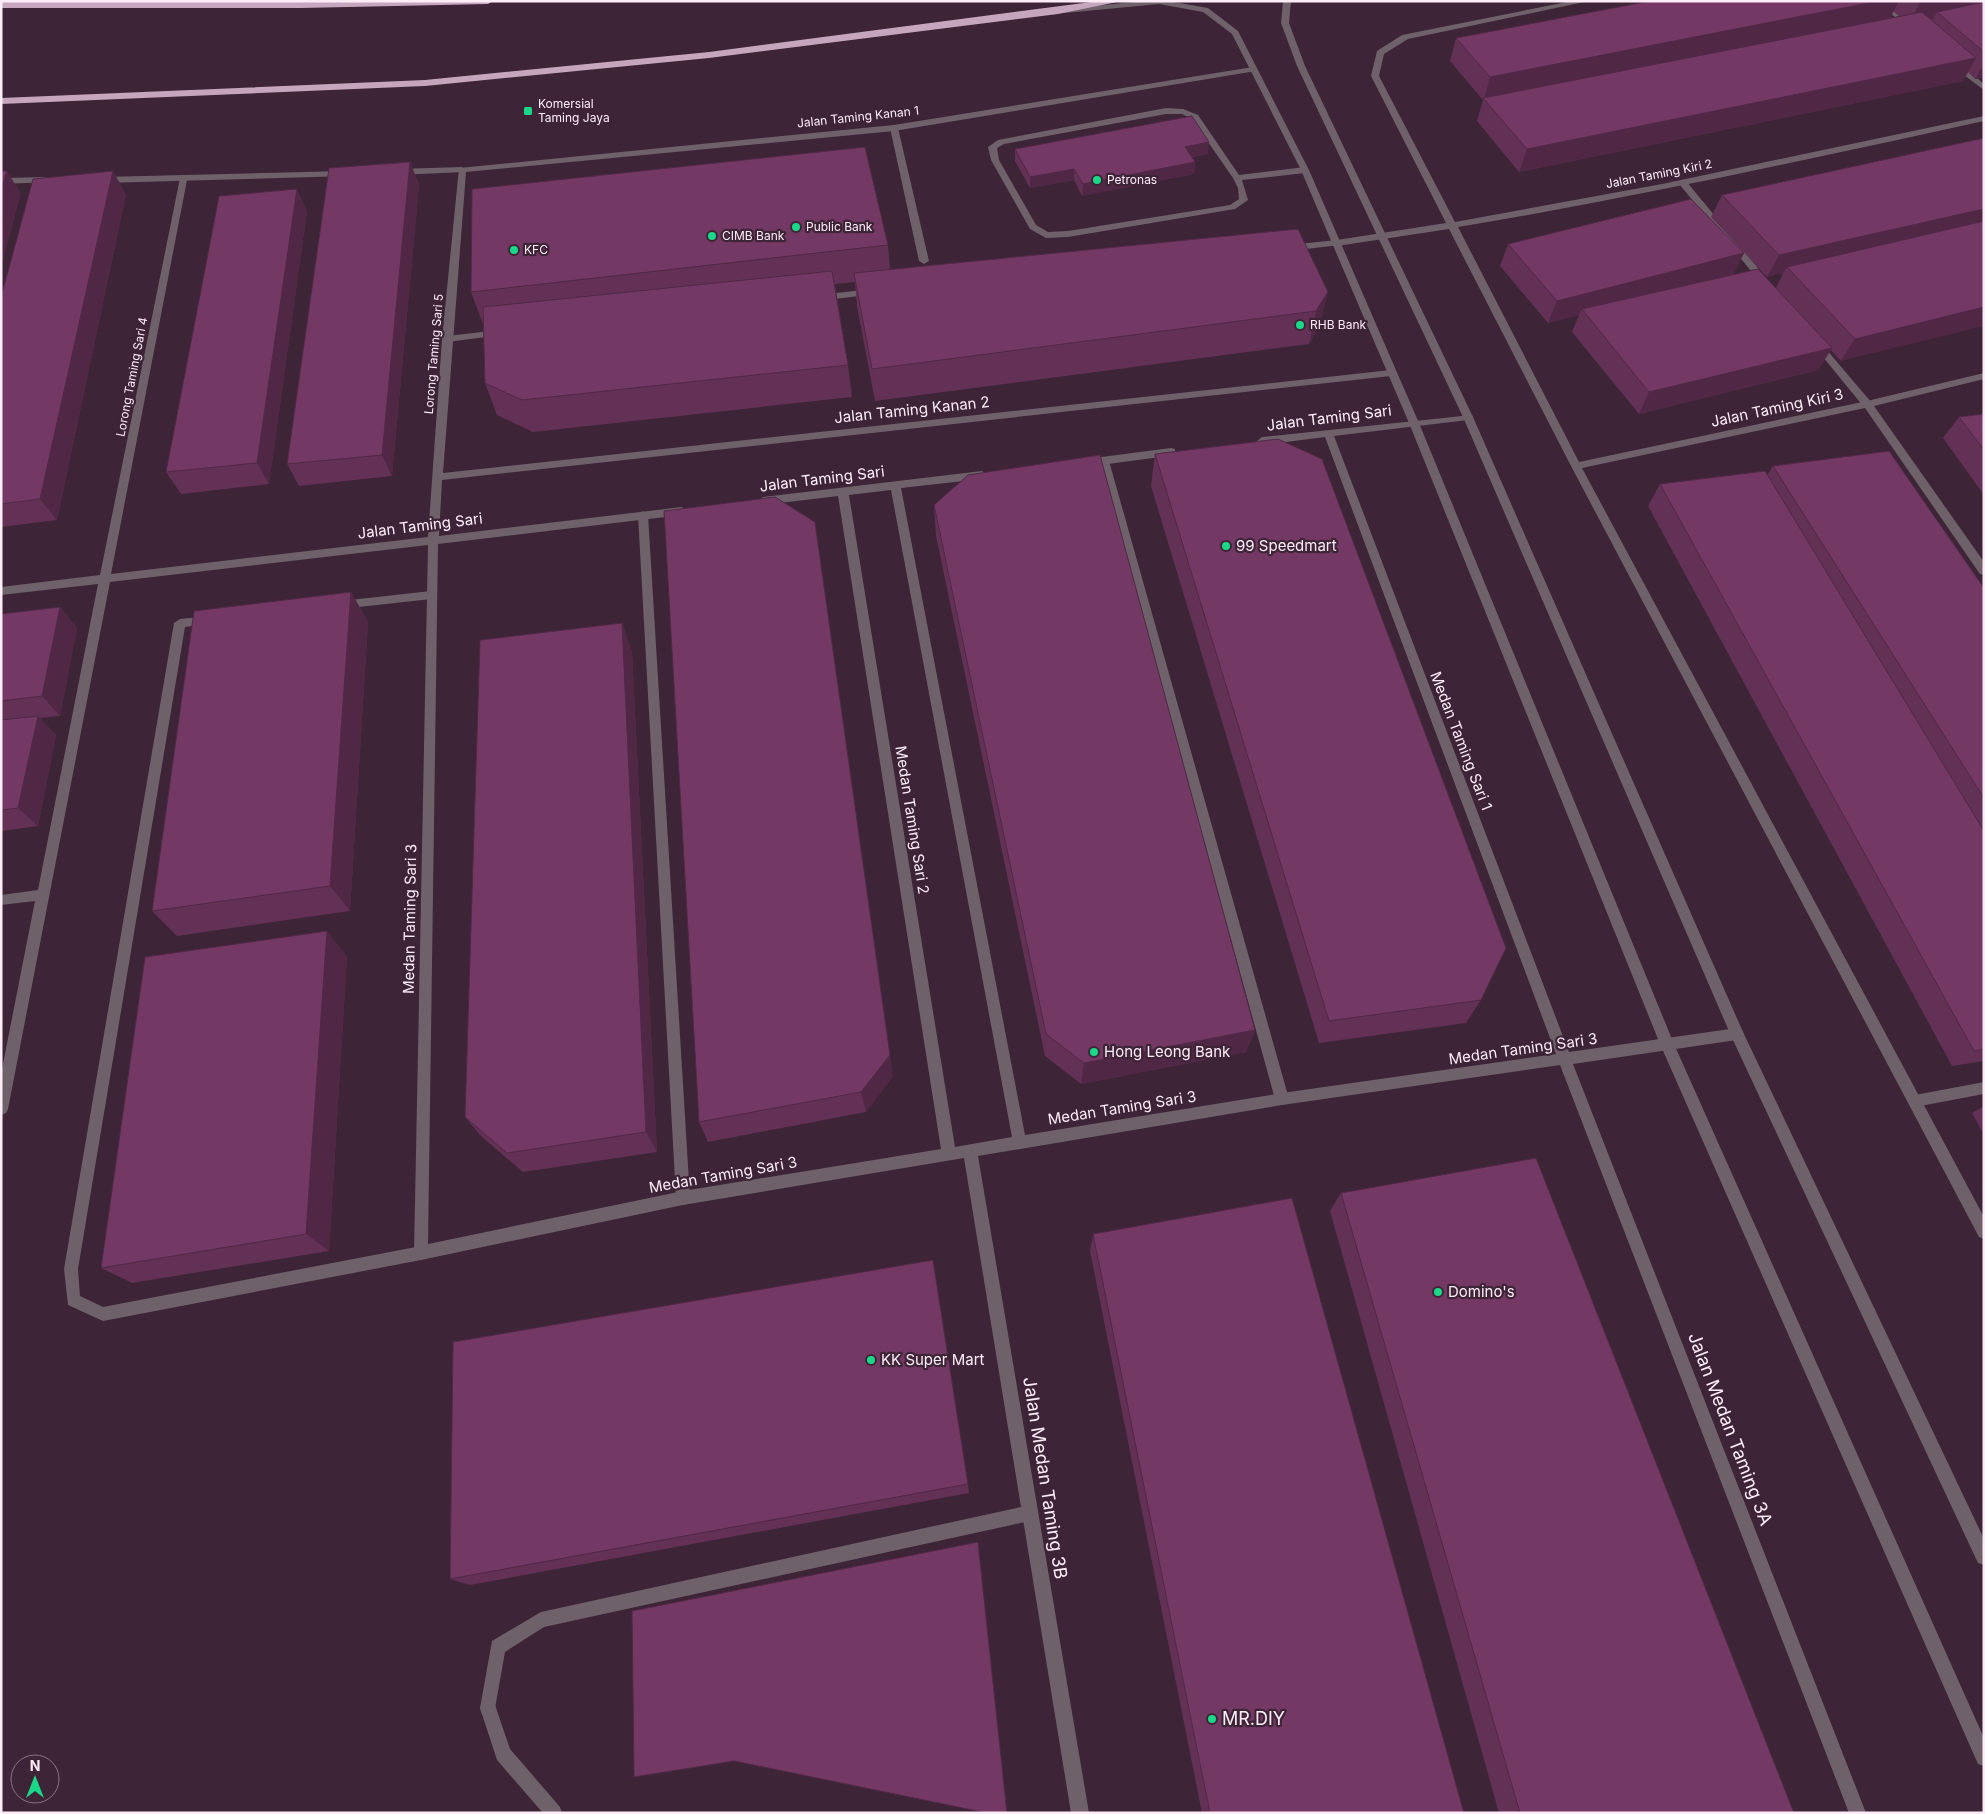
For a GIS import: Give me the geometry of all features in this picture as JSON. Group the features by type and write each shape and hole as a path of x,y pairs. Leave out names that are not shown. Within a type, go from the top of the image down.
{"highway":[{"path":"1,5 301,5 488,1"},
{"path":"1,100 426,83 708,55 1058,11 1117,1"}],"street":[{"path":"1287,1 1285,24 1301,66 1468,417 1737,1034 1984,1558"},
{"path":"1585,1 1405,37 1380,53 1375,76 1451,227 1576,466 1984,1232"},
{"path":"1881,1 1918,32"},
{"path":"1058,11 1159,2 1205,10 1235,33 1305,170 1337,243 1414,423 1667,1044 1984,1758"},
{"path":"1947,57 1984,88"},
{"name":"Jalan Taming Kanan 1","path":"382,173 462,170 894,128 1253,70"},
{"path":"1166,111 1183,112 1195,117 1237,178 1242,188 1244,200 1232,207 1068,234 1046,235 1033,227 995,160 992,147 1001,142 1166,111"},
{"name":"Jalan Taming Kiri 2","path":"1279,249 1451,227 1683,183 1984,118"},
{"path":"894,128 924,261"},
{"name":"Lorong Taming Sari 5","path":"433,540 447,339 462,170"},
{"path":"1237,178 1305,170"},
{"path":"97,180 183,180 353,174"},
{"path":"1,181 59,180"},
{"name":"Lorong Taming Sari 4","path":"1,1109 183,180"},
{"path":"1683,183 1771,290"},
{"path":"809,299 878,291"},
{"path":"447,339 506,332"},
{"path":"1810,336 1867,404 1984,571"},
{"name":"Jalan Taming Kanan 2","path":"437,477 1391,372"},
{"name":"Jalan Taming Kiri 3","path":"1576,466 1867,404 1984,376"},
{"name":"Jalan Taming Sari","path":"1250,443 1468,417"},
{"name":"Medan Taming Sari 1","path":"1328,433 1565,1060"},
{"path":"1075,464 1182,451"},
{"path":"1104,460 1282,1099"},
{"name":"Jalan Taming Sari","path":"748,503 990,474"},
{"path":"895,485 1020,1142"},
{"name":"Medan Taming Sari 2","path":"843,492 949,1154"},
{"name":"Jalan Taming Sari","path":"1,591 691,510"},
{"path":"644,515 682,1198"},
{"name":"Medan Taming Sari 3","path":"433,540 421,1253 682,1198 970,1150 1282,1099 1737,1034"},
{"path":"325,607 431,595"},
{"path":"218,619 180,623 71,1269 74,1300 103,1314 421,1253"},
{"path":"1,900 42,895"},
{"name":"Jalan Medan Taming 3A","path":"1565,1060 1858,1813"},
{"path":"1915,1101 1984,1088"},
{"name":"Jalan Medan Taming 3B","path":"970,1150 1080,1813"},
{"path":"554,1813 503,1754 488,1708 498,1647 541,1620 1030,1512"}],"building":[{"path":"1650,1 1879,1 1490,77 1456,38"},
{"path":"1984,2 1984,52 1937,12"},
{"path":"1922,12 1976,58 1527,149 1483,98"},
{"path":"1192,116 1209,142 1185,147 1195,162 1083,184 1074,169 1030,177 1015,149"},
{"path":"1984,138 1984,209 1779,255 1722,195"},
{"path":"865,147 888,245 471,292 472,189"},
{"path":"410,162 382,455 287,464 329,168"},
{"path":"1,171 7,171 1,190"},
{"path":"113,171 40,499 1,504 1,297 33,179"},
{"path":"297,189 257,463 166,472 219,196"},
{"path":"1691,199 1744,253 1557,301 1508,244"},
{"path":"1984,221 1984,307 1855,339 1787,267"},
{"path":"1298,229 1328,292 1316,311 872,369 854,273"},
{"path":"1758,269 1832,348 1649,392 1582,309"},
{"path":"832,271 848,365 522,400 485,383 483,307"},
{"path":"1984,414 1984,450 1959,417"},
{"path":"1278,439 1322,459 1506,948 1481,1000 1329,1021 1155,454"},
{"path":"1889,451 1984,588 1984,798 1773,466"},
{"path":"1100,455 1255,1030 1084,1063 1046,1034 934,505 968,475"},
{"path":"1765,471 1984,831 1984,1049 1974,1051 1660,484"},
{"path":"775,497 815,522 890,1055 861,1092 699,1122 664,511"},
{"path":"351,592 330,886 152,911 194,611"},
{"path":"60,607 42,696 1,701 1,614"},
{"path":"622,623 646,1132 507,1153 465,1117 480,640"},
{"path":"38,716 18,808 1,810 1,720"},
{"path":"327,931 306,1234 101,1268 145,957"},
{"path":"1536,1158 1794,1813 1520,1813 1341,1193"},
{"path":"1292,1198 1464,1813 1210,1813 1093,1234"},
{"path":"933,1260 968,1484 450,1579 453,1342"},
{"path":"978,1542 1007,1813 987,1813 734,1761 634,1777 632,1611"}],"place":[{"name":"Komersial Taming Jaya","path":"528,111"},
{"name":"Petronas","path":"1097,180"},
{"name":"Public Bank","path":"796,227"},
{"name":"CIMB Bank","path":"712,236"},
{"name":"KFC","path":"514,250"},
{"name":"RHB Bank","path":"1300,325"},
{"name":"99 Speedmart","path":"1226,546"},
{"name":"Hong Leong Bank","path":"1094,1052"},
{"name":"Domino's","path":"1438,1292"},
{"name":"KK Super Mart","path":"871,1360"},
{"name":"MR.DIY","path":"1212,1719"}]}
